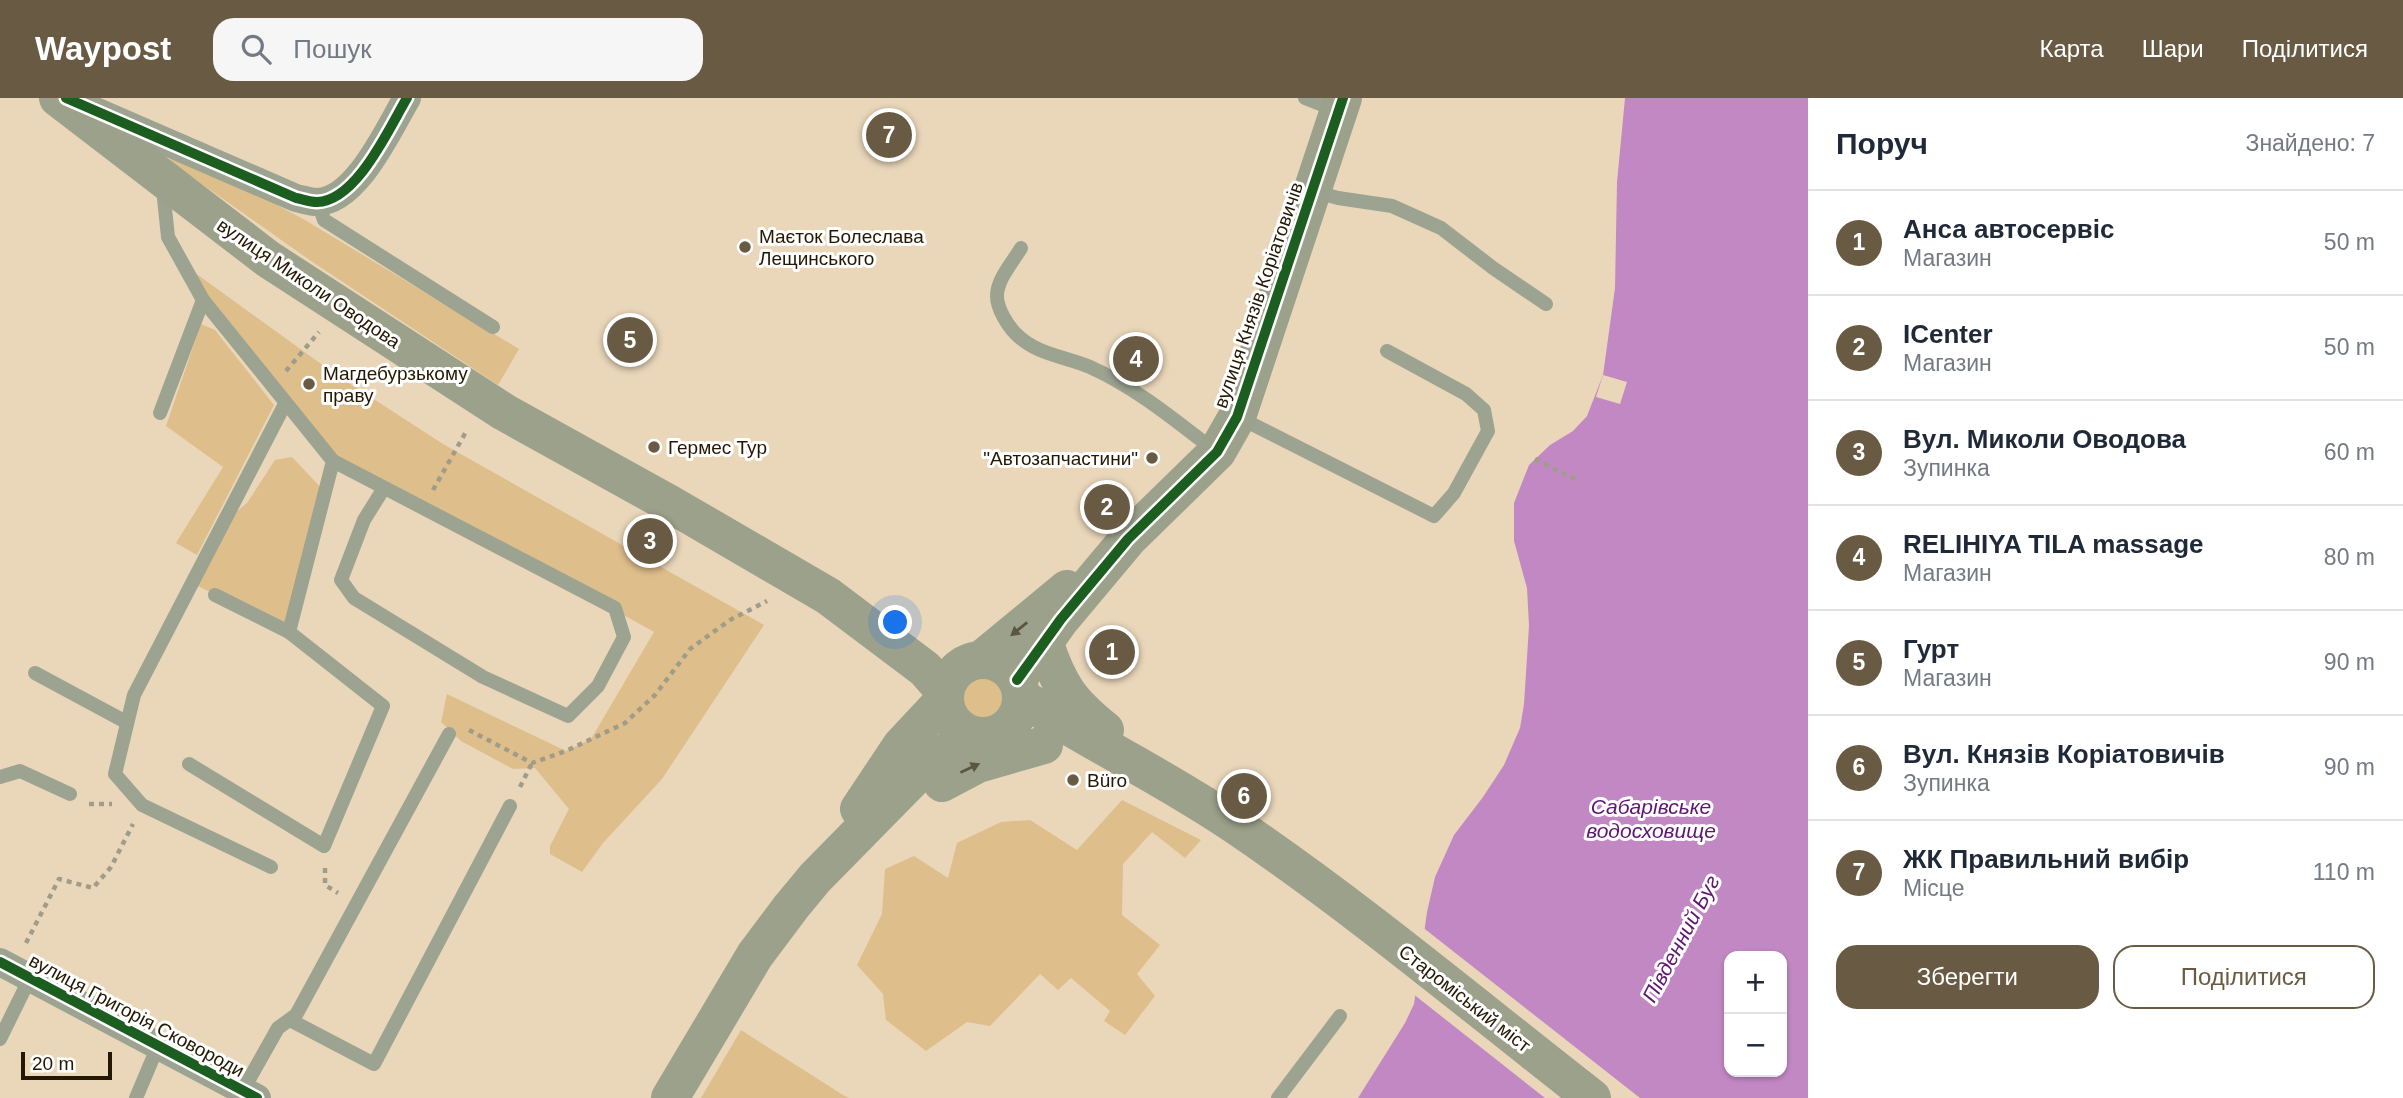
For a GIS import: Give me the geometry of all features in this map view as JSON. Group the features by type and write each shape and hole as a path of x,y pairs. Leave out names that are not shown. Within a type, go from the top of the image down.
{"main road":[{"name":"вулиця Миколи Оводова","path":"58,98 119,132 175,188 268,259 504,412 828,596 975,661"},
{"name":"вулиця Князів Коріатовичів","path":"1019,688 1061,619 1128,539 1217,452 1237,416 1312,191 1329,102"},
{"name":"вулиця Князів Коріатовичів","path":"975,661 1128,539"},
{"name":"вулиця Миколи Оводова","path":"828,596 925,669 944,696"},
{"path":"1045,643 1056,676 1085,714 1192,799"},
{"path":"670,1098 755,955 815,878 901,746 944,696 955,671 975,661 998,663 1012,673 1019,688 1021,706 1013,722 989,735 943,753 927,764 815,878"},
{"path":"1019,688 1071,699"},
{"path":"1019,688 1192,799"},
{"path":"944,696 952,722 964,732 1062,749 1192,799"},
{"path":"815,878 946,780 978,764 1044,745"},
{"name":"Староміський міст","path":"1192,799 1254,838 1338,898 1592,1098"}],"street":[{"path":"66,98 119,132 296,198 318,202 336,197 352,184 407,98"},
{"name":"вулиця Григорія Сковороди","path":"14,970 250,1094"}],"lane":[{"path":"175,188 163,200 168,237 203,300 333,461 615,608 624,637 598,686 568,716 483,677 354,598 341,580 364,520 384,488"},
{"path":"1312,191 1392,206 1441,228 1546,304"},
{"path":"318,202 324,220 493,327"},
{"path":"1021,248 1001,281 997,296 1007,322 1017,335 1039,351 1089,367 1130,389 1217,452"},
{"path":"160,413 203,300"},
{"path":"1237,416 1434,516 1454,494 1489,431 1484,410 1466,394 1387,351"},
{"path":"271,867 142,805 115,774 134,695 285,404"},
{"path":"289,632 333,461"},
{"path":"189,764 324,846 383,706 289,632 215,595"},
{"path":"35,673 126,722"},
{"path":"250,1094 278,1028 296,1015 449,734"},
{"path":"0,777 20,771 70,794"},
{"path":"290,1020 374,1064 510,806"},
{"path":"0,1038 14,970"},
{"path":"1278,1098 1340,1016"},
{"path":"136,1098 158,1046"}],"path":[{"path":"300,354 320,330"},
{"path":"423,508 467,430"},
{"path":"1535,459 1579,481"},
{"path":"14,970 60,879 93,888 111,867 142,805"}],"shaded area":[{"path":"181,157 210,169 305,220 519,349 498,385 311,261 168,160"},
{"path":"198,275 335,374 443,444 764,625 662,779 603,843 582,872 550,854 550,846 569,809 535,768 513,769 461,741 441,722 447,694 566,751 591,739 654,632 431,507 333,461 192,280"},
{"path":"201,324 215,330 274,405 197,555 176,543 223,467 166,426"},
{"path":"292,457 325,492 289,632 192,583 224,522 247,503 275,460"},
{"path":"983,675 1000,682 1007,699 1000,716 983,723 966,716 959,699 966,682"},
{"path":"1122,800 1201,840 1185,858 1152,832 1123,864 1122,915 1160,945 1137,974 1155,996 1125,1035 1104,1021 1110,1011 1071,978 1058,990 1040,974 990,1026 967,1022 926,1051 886,1020 883,994 857,965 882,914 885,869 914,856 948,878 957,843 1001,822 1030,820 1077,850"},
{"path":"741,1030 843,1095 849,1098 701,1098"}],"water":[{"name":"Сабарівське водосховище","path":"1625,98 1808,98 1808,1098 1358,1098 1414,1004 1427,912 1435,877 1454,835 1504,765 1520,728 1529,626 1527,588 1514,541 1514,503 1529,465 1550,445 1573,431 1587,416 1603,375 1615,288 1617,182"}],"pier":[{"path":"1603,375 1627,382 1620,404 1596,397"},
{"path":"1421,926 1640,1098 1545,1098 1412,993"}],"cycle path":[{"path":"66,98 296,198 317,202 332,198 358,177 381,144 407,98"},
{"path":"1017,680 1061,619 1128,539 1217,452 1237,417 1343,98"},
{"path":"0,962 257,1098"}],"place":[{"name":"ЖК Правильний вибір","path":"889,135"},
{"name":"Маєток Болеслава Лещинського","path":"745,247"},
{"name":"Гурт","path":"630,340"},
{"name":"RELIHIYA TILA massage","path":"1136,359"},
{"name":"Магдебурзькому праву","path":"309,384"},
{"name":"Гермес Тур","path":"654,447"},
{"name":"\"Автозапчастини\"","path":"1152,458"},
{"name":"ICenter","path":"1107,507"},
{"name":"Вул. Миколи Оводова","path":"650,541"},
{"name":"Анса автосервіс","path":"1112,652"},
{"name":"Büro","path":"1073,780"},
{"name":"Вул. Князів Коріатовичів","path":"1244,796"}],"water label":[{"name":"Південний Буг","path":"1681,939"}]}
